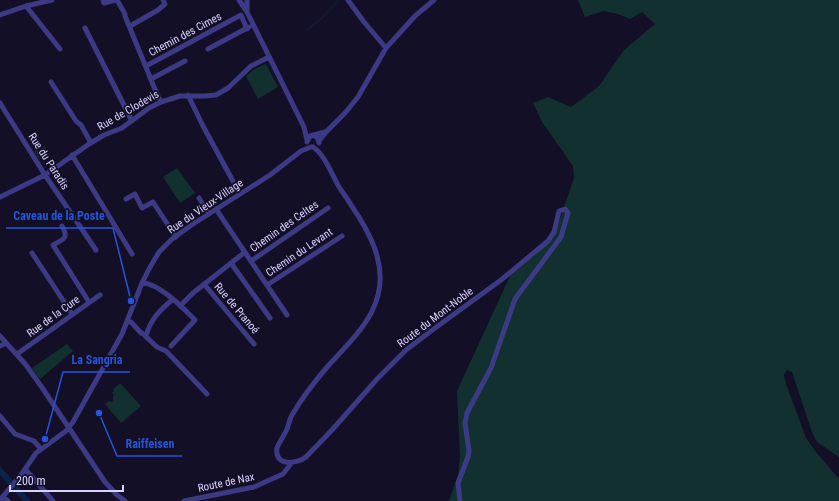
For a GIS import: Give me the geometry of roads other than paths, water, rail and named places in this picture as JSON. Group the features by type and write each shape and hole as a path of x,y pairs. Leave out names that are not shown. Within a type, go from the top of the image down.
{"street":[{"path":"0,15 26,6 52,0"},
{"path":"104,0 104,3 117,0 125,15 161,102"},
{"path":"132,25 158,10 165,4 163,0"},
{"path":"239,0 246,0 247,12"},
{"path":"239,0 247,12 304,127 307,141 312,147 317,146 326,132 345,113 358,97 386,48 415,16 434,0"},
{"path":"348,0 386,48"},
{"path":"26,6 60,49"},
{"name":"Chemin des Cimes","path":"146,66 241,15 247,28"},
{"path":"208,49 253,25"},
{"path":"85,28 132,121"},
{"name":"Rue de Clodevis","path":"0,197 45,175 91,143 122,128 149,108 172,97 188,95 211,96 222,92 251,66 269,57"},
{"path":"151,79 185,61"},
{"path":"51,82 76,121 81,125 91,143"},
{"path":"188,95 240,194"},
{"name":"Rue du Paradis","path":"0,103 45,175 96,250"},
{"path":"304,127 318,138 319,142"},
{"path":"307,141 310,137 326,132"},
{"name":"Rue du Vieux-Village","path":"302,151 307,141"},
{"name":"Route du Mont-Noble","path":"319,142 321,154 371,240 379,263 380,285 375,305 361,329 350,344 321,375 292,415 284,436 277,448 280,458 288,463 297,462 306,457 398,358 431,331 501,280 548,241 554,232 559,211 565,209 568,213 561,236 515,299 491,368 466,413 465,422 469,451 458,483 460,501"},
{"name":"Rue du Vieux-Village","path":"1,498 41,448 68,427 100,373 128,321 131,309 142,282 156,257 164,247 216,209 270,175 302,151 312,147"},
{"name":"Route du Mont-Noble","path":"312,147 321,154"},
{"path":"72,155 132,254"},
{"path":"126,199 134,194 142,208 153,202 176,237"},
{"path":"199,198 209,214"},
{"name":"Chemin des Celtes","path":"251,261 328,208"},
{"path":"216,209 287,315"},
{"path":"62,226 66,232 66,236 53,245 89,302"},
{"name":"Chemin du Levant","path":"267,285 342,236"},
{"name":"Rue de Pranoé","path":"180,306 193,293 245,252"},
{"path":"32,253 72,314"},
{"name":"Rue de Pranoé","path":"231,263 270,318"},
{"path":"142,282 153,285 195,320 171,346"},
{"name":"Rue de Pranoé","path":"204,284 254,344"},
{"name":"Rue de la Cure","path":"17,354 100,294"},
{"path":"143,334 152,320 172,300"},
{"path":"128,321 157,347 166,351 207,394"},
{"path":"0,336 17,354 41,386 105,482 116,495 125,501"},
{"path":"0,346 6,343"},
{"path":"0,416 15,434 34,440 41,448"},
{"name":"Route de Nax","path":"184,501 254,487 283,474 290,465"},
{"path":"24,469 54,501"},
{"path":"1,498 8,501"}],"water":[{"path":"0,466 31,501 23,501 0,475"}],"waterway":[{"path":"308,29 321,19 339,0"}],"place":[{"name":"Caveau de la Poste","path":"131,301"},
{"name":"Raiffeisen","path":"99,413"},
{"name":"La Sangria","path":"45,439"}]}
